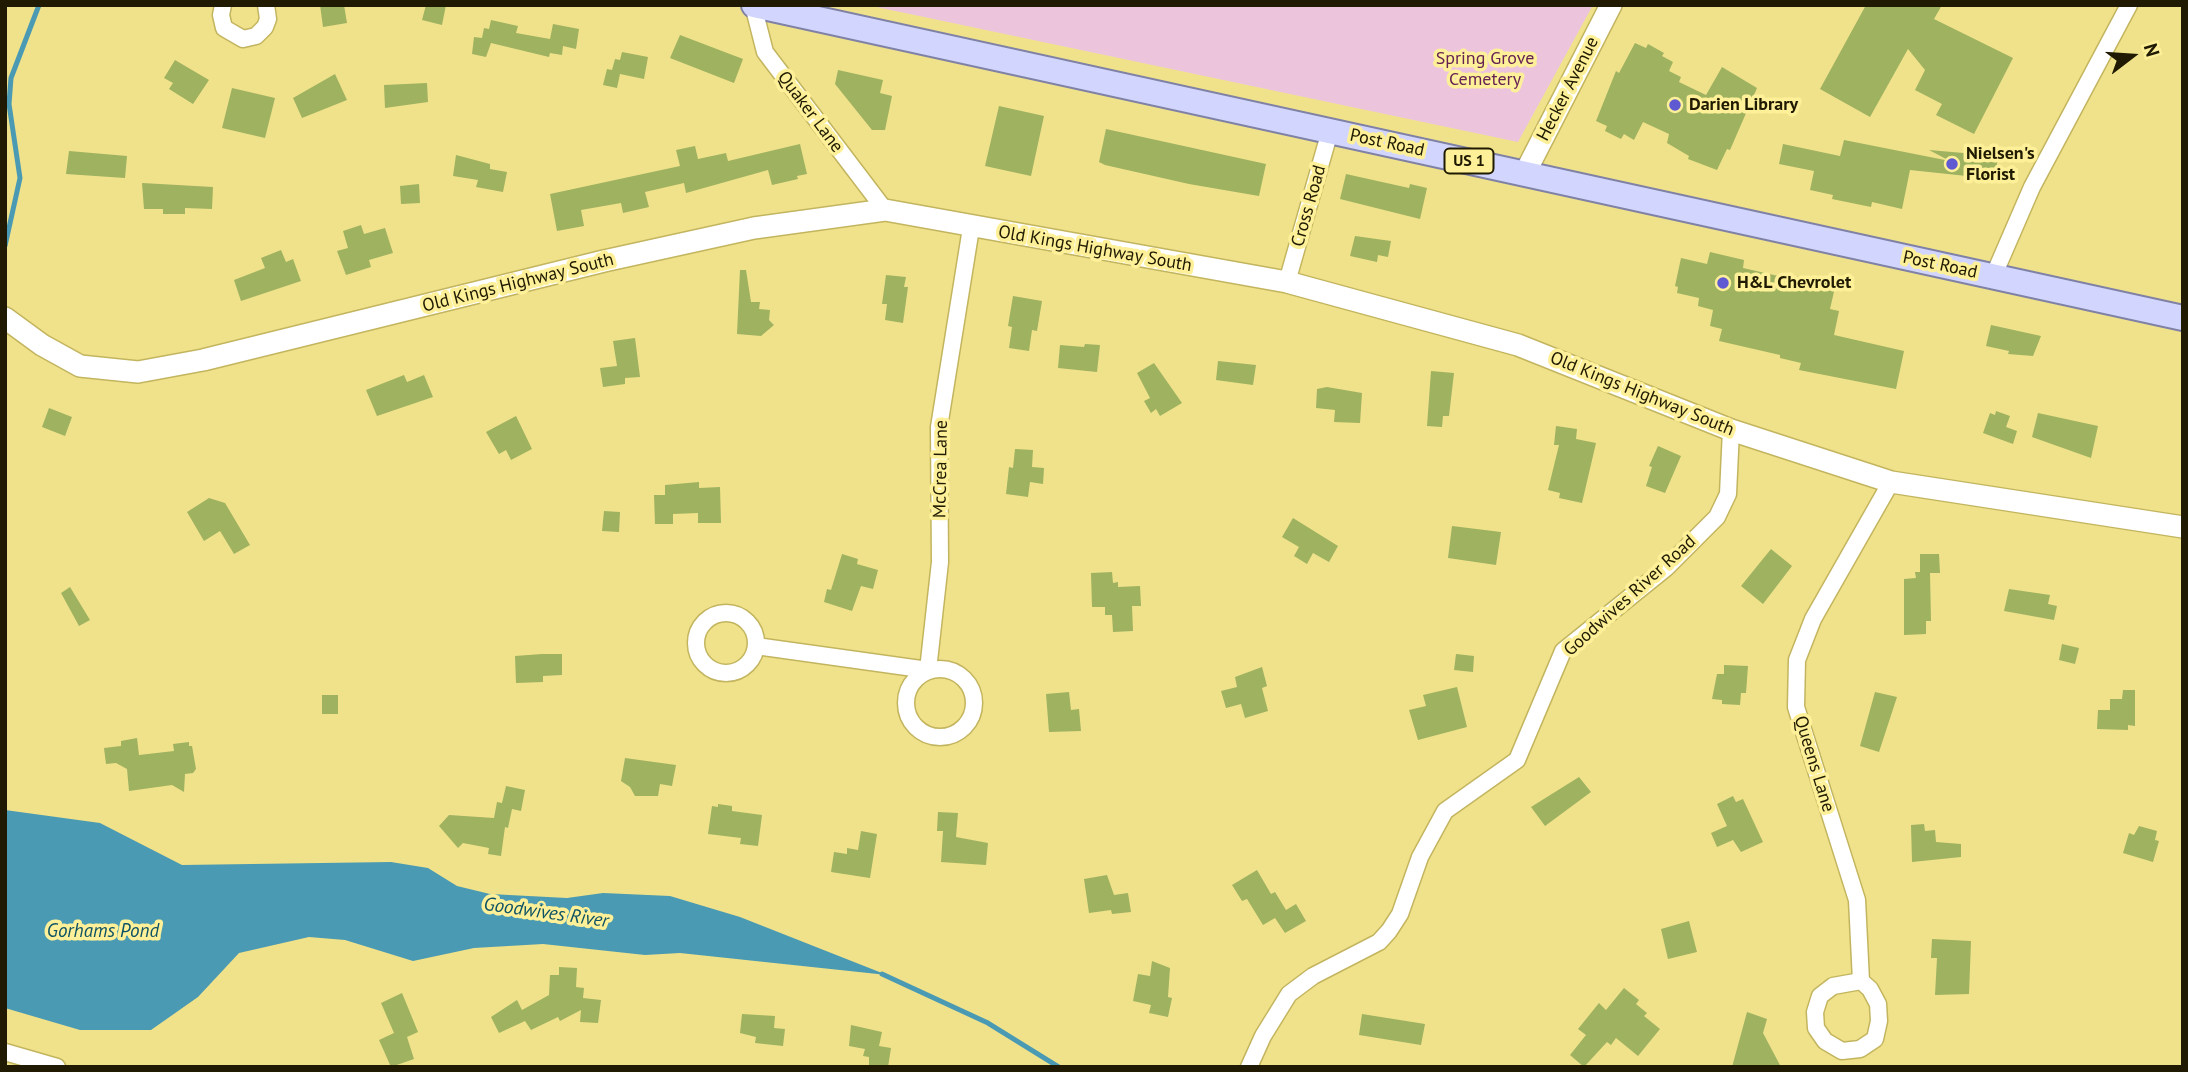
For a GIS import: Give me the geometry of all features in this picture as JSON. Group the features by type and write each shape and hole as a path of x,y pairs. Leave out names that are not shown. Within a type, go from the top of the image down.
{"main road":[{"name":"Post Road","path":"754,5 2183,318"}],"street":[{"path":"223,5 220,15 224,28 230,34 243,39 256,36 265,27 268,19 266,5"},
{"name":"Quaker Lane","path":"754,5 765,52 885,210"},
{"name":"Hecker Avenue","path":"1525,173 1611,5"},
{"path":"1993,277 2032,187 2129,5"},
{"name":"Cross Road","path":"1287,282 1330,131"},
{"name":"Old Kings Highway South","path":"5,318 42,345 80,366 138,372 203,360 591,265 754,229 885,210 971,228 1287,282 1518,345 1731,430 1891,482 2183,527"},
{"name":"McCrea Lane","path":"928,670 940,562 939,426 971,228"},
{"name":"Goodwives River Road","path":"1249,1067 1263,1036 1289,994 1313,976 1379,942 1389,931 1400,914 1420,857 1445,811 1517,760 1563,650 1666,568 1717,517 1728,494 1731,430"},
{"name":"Queens Lane","path":"1861,981 1833,986 1820,996 1815,1012 1816,1028 1825,1041 1842,1051 1860,1049 1875,1040 1880,1021 1878,1004 1870,989 1861,981 1857,900 1796,707 1797,660 1814,619 1891,482"},
{"path":"756,646 928,670 942,668 955,672 966,680 973,692 974,705 971,718 963,729 951,736 938,738 925,734 909,719 905,701 908,688 917,677 928,670"},
{"path":"5,1052 57,1067"}],"green space":[{"name":"Spring Grove Cemetery","path":"867,5 1593,5 1518,142"}],"water":[{"name":"Gorhams Pond","path":"5,810 100,823 182,865 391,862 428,868 457,886 490,894 567,898 603,893 670,896 740,917 887,975 680,953 645,955 543,944 474,948 413,961 345,940 309,937 239,953 198,997 151,1030 80,1030 5,1008"}],"building":[{"path":"320,5 344,5 347,23 323,27"},
{"path":"426,5 446,5 442,25 422,20"},
{"path":"1866,5 1942,5 1934,19 2013,58 1974,134 1936,115 1942,104 1915,90 1925,70 1908,49 1870,117 1820,89"},
{"path":"491,20 518,26 516,33 550,39 553,24 579,29 576,49 563,46 562,55 550,53 549,57 491,43 486,57 472,54 474,37 482,38 484,28 489,29"},
{"path":"680,35 743,59 734,83 670,58"},
{"name":"Darien Library","path":"1635,43 1646,48 1648,44 1664,53 1662,56 1673,62 1669,71 1681,77 1679,82 1706,95 1722,67 1757,88 1730,150 1727,149 1717,170 1688,159 1689,156 1667,143 1669,134 1643,122 1634,140 1624,134 1621,139 1605,131 1607,126 1596,121 1616,71 1619,73"},
{"path":"622,52 648,57 644,79 620,74 617,88 603,85 607,69 612,70 615,59 620,60"},
{"path":"175,60 209,80 193,104 169,89 173,83 164,78"},
{"path":"838,70 883,80 880,93 892,96 885,130 872,130 835,84"},
{"path":"335,74 347,100 302,118 293,98"},
{"path":"427,83 428,102 385,108 384,85"},
{"path":"232,88 275,98 265,138 222,128"},
{"path":"999,106 1044,116 1031,176 985,166"},
{"path":"1106,129 1266,164 1259,196 1105,165 1099,162"},
{"path":"1844,140 1950,161 1929,150 1998,156 1995,179 1910,170 1902,209 1872,202 1871,207 1832,199 1833,195 1810,190 1814,171 1779,164 1783,144 1840,156"},
{"path":"800,144 807,174 797,176 798,179 772,185 768,170 686,193 684,183 645,192 649,207 623,213 621,203 581,210 584,226 557,231 550,194 680,166 676,150 695,146 698,159 726,153 728,161"},
{"path":"69,151 127,156 125,178 66,174"},
{"path":"456,155 490,164 490,169 507,172 503,192 476,187 478,180 453,176"},
{"path":"1346,174 1409,188 1410,184 1427,188 1420,219 1340,199"},
{"path":"142,183 213,187 212,209 185,208 185,214 163,214 163,209 144,209"},
{"path":"419,184 420,203 401,204 400,186"},
{"path":"361,225 364,234 385,228 393,253 369,260 371,267 346,275 337,251 348,248 343,231"},
{"path":"1355,236 1391,241 1388,257 1378,255 1377,262 1350,256"},
{"path":"281,250 286,262 293,259 301,281 241,301 234,280 265,268 261,258"},
{"path":"1710,252 1744,260 1743,268 1796,280 1797,276 1836,283 1830,309 1839,311 1834,335 1904,351 1896,389 1799,370 1801,363 1780,358 1780,355 1719,341 1722,329 1710,326 1713,310 1698,306 1699,298 1677,293 1678,287 1675,286 1681,258 1707,264"},
{"path":"740,270 746,270 751,302 760,302 759,309 770,310 769,320 774,325 761,336 737,334"},
{"path":"886,275 906,277 904,287 908,287 903,323 885,320 887,304 882,304"},
{"path":"1013,296 1042,301 1037,331 1032,330 1029,351 1009,348 1012,327 1008,326"},
{"path":"1991,325 2041,336 2033,356 2008,354 2009,351 1986,346"},
{"path":"635,338 640,377 625,378 625,384 603,387 600,368 617,366 613,341"},
{"path":"1085,344 1100,345 1097,372 1058,368 1060,345 1084,347"},
{"path":"1218,361 1256,365 1253,385 1216,380"},
{"path":"1154,363 1182,403 1160,416 1156,409 1151,413 1144,401 1150,398 1137,373"},
{"path":"1431,371 1454,373 1449,416 1443,416 1442,427 1427,426"},
{"path":"404,375 407,382 424,375 433,397 377,416 366,390"},
{"path":"1327,387 1362,393 1360,423 1334,422 1335,410 1316,408 1317,389"},
{"path":"49,408 72,417 65,436 42,427"},
{"path":"1996,411 2010,416 2006,427 2017,431 2013,444 1983,433 1990,413 1995,415"},
{"path":"2038,413 2098,426 2091,458 2032,437"},
{"path":"516,416 532,449 511,460 506,450 499,454 486,432"},
{"path":"1556,426 1577,429 1576,439 1596,443 1582,503 1559,498 1560,493 1548,490 1559,445 1554,445"},
{"path":"1658,446 1681,456 1665,493 1646,486 1652,467 1649,466"},
{"path":"1015,449 1033,450 1032,467 1044,468 1043,484 1030,482 1028,497 1006,494 1009,467 1013,468"},
{"path":"699,482 699,488 720,487 721,523 698,523 698,513 673,514 673,524 655,524 654,495 665,495 665,485"},
{"path":"209,498 225,503 250,545 234,554 220,531 204,541 187,512"},
{"path":"604,511 620,512 619,532 602,531"},
{"path":"1293,518 1338,546 1329,562 1313,553 1307,564 1294,556 1299,547 1282,537"},
{"path":"1452,526 1501,532 1496,565 1448,558"},
{"path":"1771,549 1792,566 1763,604 1741,586"},
{"path":"842,554 858,559 857,564 878,570 873,589 861,586 852,611 824,602 827,589 831,590"},
{"path":"1920,554 1939,554 1940,573 1930,573 1931,621 1926,621 1926,634 1904,635 1904,579 1916,578 1915,572 1920,572"},
{"path":"1112,572 1113,583 1118,582 1118,587 1140,586 1141,606 1132,606 1133,631 1113,632 1112,615 1105,615 1105,607 1092,607 1091,573"},
{"path":"70,587 90,620 79,626 61,593"},
{"path":"2009,589 2050,595 2048,604 2057,606 2054,620 2004,611"},
{"path":"2062,644 2079,648 2075,664 2059,660"},
{"path":"562,654 562,675 543,676 543,682 516,683 515,656"},
{"path":"1456,654 1474,656 1473,672 1454,670"},
{"path":"1724,665 1748,666 1746,693 1741,693 1740,705 1722,704 1722,700 1712,699 1717,674 1724,674"},
{"path":"1262,667 1267,686 1262,688 1268,711 1245,718 1241,704 1226,708 1221,691 1237,687 1235,677"},
{"path":"1457,687 1467,727 1418,740 1409,710 1426,706 1423,695"},
{"path":"2123,690 2135,690 2135,726 2128,725 2128,730 2097,729 2098,710 2110,710 2110,699 2122,699"},
{"path":"1069,692 1071,710 1079,709 1081,731 1049,732 1046,694"},
{"path":"1875,692 1897,697 1879,752 1860,746"},
{"path":"322,695 338,695 338,714 322,714"},
{"path":"137,738 139,755 174,751 173,744 189,742 196,769 193,773 185,774 184,792 172,785 129,791 127,769 116,763 106,764 104,748 121,746 121,741"},
{"path":"625,758 676,765 672,786 660,784 658,796 635,796 630,787 621,781"},
{"path":"1579,777 1591,792 1545,826 1531,807"},
{"path":"506,786 525,790 521,811 512,809 508,828 505,827 501,856 488,854 489,848 463,843 458,848 439,826 449,815 494,818 497,802 502,803"},
{"path":"1733,796 1736,802 1743,799 1763,842 1741,852 1733,840 1717,847 1711,833 1727,826 1717,804"},
{"path":"718,804 732,806 732,811 762,815 758,846 740,844 741,838 708,834 712,806 718,807"},
{"path":"938,812 958,813 956,837 988,843 986,865 941,862 943,831 937,831"},
{"path":"1924,824 1925,831 1935,830 1936,842 1961,844 1961,857 1912,862 1911,825"},
{"path":"2139,826 2157,831 2155,840 2159,841 2153,862 2123,853 2129,833 2134,835"},
{"path":"861,831 877,834 870,878 831,872 834,852 847,854 847,848 858,850"},
{"path":"1257,870 1271,894 1275,892 1286,910 1296,904 1306,921 1285,933 1275,918 1263,925 1247,899 1242,901 1232,885"},
{"path":"1107,875 1114,895 1128,893 1131,912 1112,914 1111,910 1089,913 1084,879"},
{"path":"1689,921 1697,952 1668,959 1661,929"},
{"path":"1932,939 1971,941 1969,994 1935,995 1937,958 1931,958"},
{"path":"1152,961 1170,968 1168,997 1172,998 1168,1017 1149,1013 1151,1005 1133,1001 1138,974 1150,976"},
{"path":"559,967 577,968 576,987 584,988 583,998 601,1000 598,1023 580,1022 581,1010 560,1021 558,1017 531,1030 525,1021 499,1033 491,1017 517,1000 522,1010 549,995 550,975 559,975"},
{"path":"1624,988 1639,1000 1636,1004 1647,1013 1644,1016 1660,1029 1638,1056 1616,1038 1611,1045 1607,1042 1584,1067 1570,1055 1586,1035 1578,1029 1599,1003 1606,1010"},
{"path":"402,993 418,1032 407,1037 414,1059 391,1067 379,1040 394,1033 381,1003"},
{"path":"1747,1012 1767,1019 1763,1033 1781,1067 1732,1067"},
{"path":"742,1014 775,1016 774,1028 785,1029 783,1046 755,1043 756,1037 740,1033"},
{"path":"1362,1014 1425,1024 1421,1045 1359,1035"},
{"path":"851,1025 882,1032 879,1046 891,1048 888,1067 869,1067 869,1057 863,1056 865,1049 849,1046"}],"waterway":[{"path":"5,246 20,178 9,104 11,78 39,5"},
{"name":"Goodwives River","path":"882,974 988,1023 1059,1067"}],"place":[{"name":"Darien Library","path":"1675,105"},
{"name":"Nielsen's Florist","path":"1952,164"},
{"name":"H&L Chevrolet","path":"1723,283"}]}
